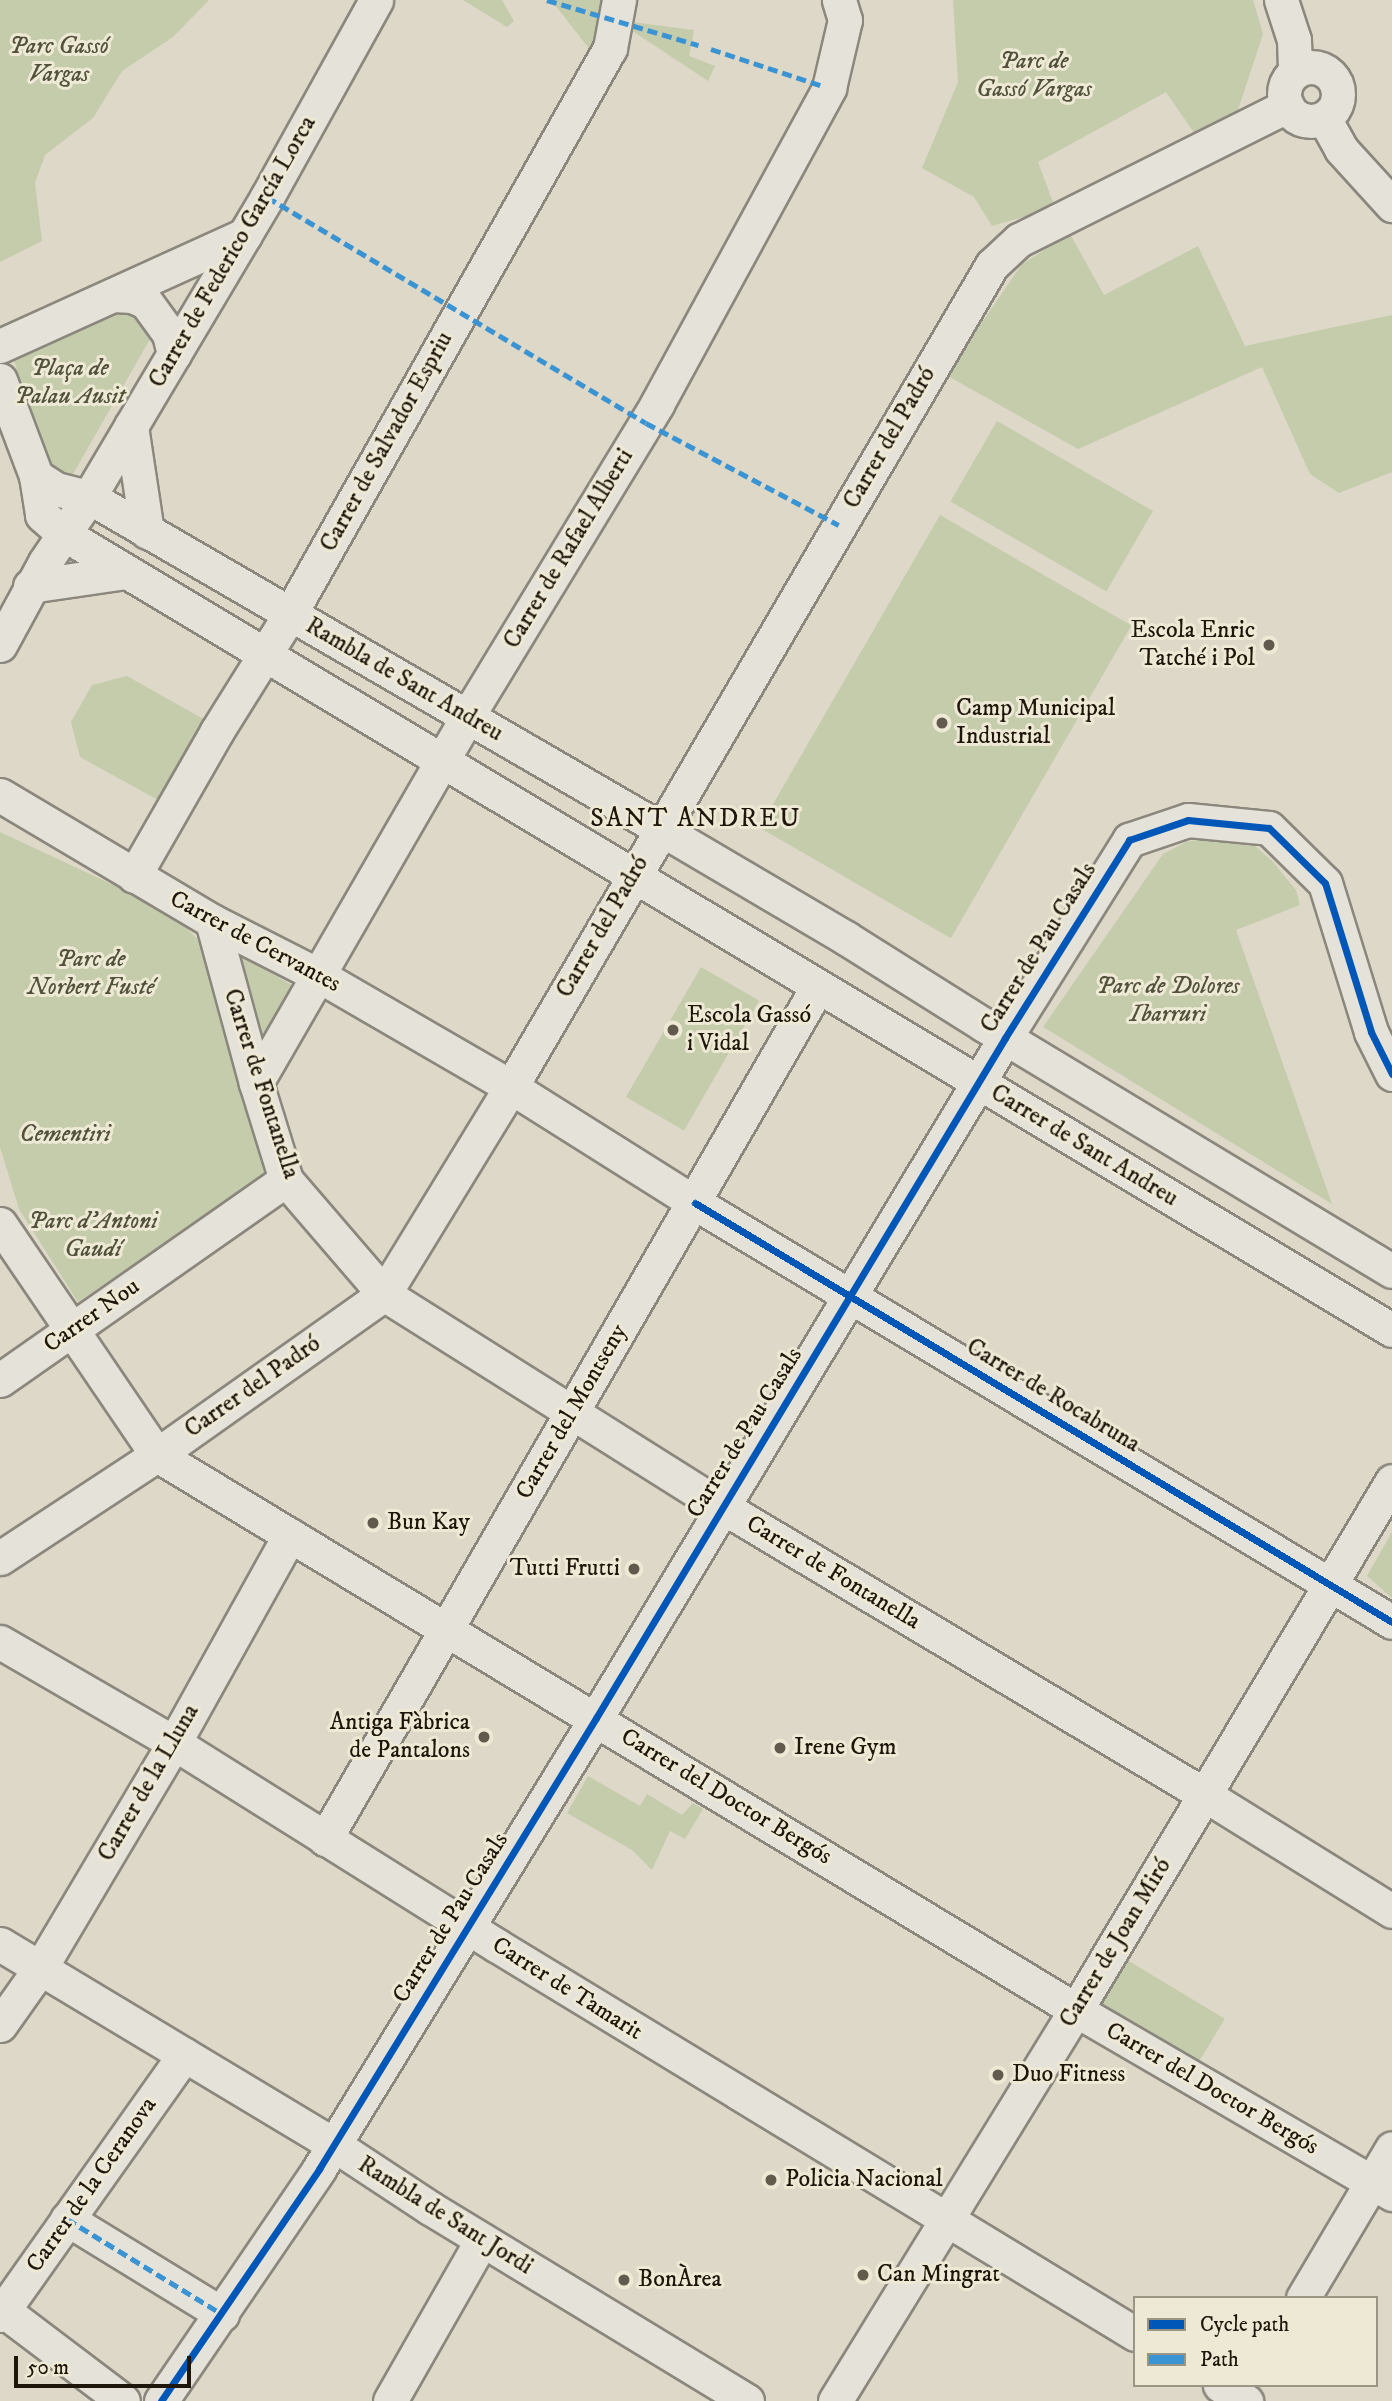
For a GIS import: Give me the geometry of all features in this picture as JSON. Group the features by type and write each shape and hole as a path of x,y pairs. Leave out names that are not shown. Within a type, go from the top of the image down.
{"street":[{"name":"Carrer de Federico García Lorca","path":"0,645 30,586 89,496 245,235 376,0"},
{"name":"Carrer de Salvador Espriu","path":"134,876 217,731 290,614 610,48 619,0"},
{"name":"Carrer de Rafael Alberti","path":"256,1083 443,763 467,716 657,404 830,88 845,20 839,0"},
{"path":"1281,0 1294,40 1296,71 1284,88 1287,106 1302,120 1324,118 1337,104 1336,81 1330,74 1315,67 1296,71"},
{"name":"Carrer del Padró","path":"0,1558 157,1455 384,1294 510,1087 992,265 1018,240 1287,106"},
{"path":"1324,118 1341,149 1392,205"},
{"path":"0,346 245,235"},
{"path":"113,295 132,296 146,302 169,334 174,354"},
{"path":"0,380 36,477 42,515 64,534"},
{"path":"131,426 147,531"},
{"path":"36,477 56,489 89,496"},
{"name":"Rambla de Sant Andreu","path":"89,496 662,829"},
{"name":"Rambla de Sant Andreu","path":"64,534 632,875"},
{"path":"30,586 126,572"},
{"name":"Carrer de Cervantes","path":"0,795 212,921 318,975 510,1087"},
{"name":"Carrer de Pau Casals","path":"161,2401 222,2314 333,2144 469,1928 1005,1038 1129,841 1188,820 1269,828 1325,883 1371,1032 1392,1074"},
{"path":"662,829 1392,1271"},
{"name":"Carrer de Sant Andreu","path":"632,875 1392,1330"},
{"name":"Carrer de Fontanella","path":"212,921 256,1083 286,1180 384,1294 722,1506 1205,1795 1392,1911"},
{"name":"Carrer del Montseny","path":"325,1839 818,986"},
{"name":"Carrer de Rocabruna","path":"510,1087 695,1203 1392,1622"},
{"name":"Carrer Nou","path":"0,1380 286,1180"},
{"name":"Carrer del Doctor Bergós","path":"0,1224 157,1455 1076,2010 1382,2188"},
{"name":"Carrer de Joan Miró","path":"835,2401 1076,2010 1332,1586 1392,1481"},
{"name":"Carrer de la Lluna","path":"0,2025 41,1967 174,1742 290,1535"},
{"name":"Carrer de Tamarit","path":"0,1642 174,1742 469,1928 1133,2333"},
{"name":"Rambla de Sant Jordi","path":"0,1944 333,2144 482,2240 747,2401"},
{"name":"Carrer de la Ceranova","path":"1,2311 184,2055"},
{"path":"1304,2296 1382,2188 1392,2148"},
{"path":"67,2219 222,2314"},
{"path":"390,2401 482,2240"},
{"path":"1,2311 123,2401"}],"green space":[{"name":"Parc Gassó Vargas","path":"0,0 209,0 173,37 122,71 93,118 45,155 35,183 42,241 0,262"},
{"path":"463,0 502,0 514,21 507,27"},
{"path":"619,0 616,20 601,64 552,1"},
{"name":"Parc de Gassó Vargas","path":"953,0 1253,0 1263,34 1235,119 1197,137 1166,92 1038,162 1055,208 992,226 974,197 922,168 958,82"},
{"path":"616,20 694,30 689,56 715,66 708,81"},
{"path":"1070,234 1104,295 1198,246 1245,346 1392,315 1392,472 1339,493 1310,474 1262,367 1078,449 946,375 1022,264"},
{"name":"Plaça de Palau Ausit","path":"121,308 149,319 150,339 69,481 45,474 13,356"},
{"path":"997,421 1153,511 1106,592 951,502"},
{"name":"Camp Municipal Industrial","path":"940,515 1131,626 951,938 760,828"},
{"path":"127,676 207,721 158,800 80,757 71,722 92,685"},
{"path":"0,832 171,912 203,945 273,1170 78,1302 19,1209 0,1147"},
{"name":"Parc de Dolores Ibarruri","path":"1220,836 1254,845 1273,862 1296,890 1300,905 1236,930 1332,1204 1043,1027 1163,854 1186,842"},
{"path":"238,953 293,986 260,1043"},
{"path":"701,967 759,1000 684,1130 626,1097"},
{"path":"1392,1532 1392,1598 1367,1576"},
{"path":"588,1776 640,1806 647,1794 682,1815 693,1803 703,1809 685,1839 670,1831 652,1870 632,1850 567,1813"},
{"path":"1127,1960 1225,2019 1198,2063 1100,2005"}],"marked path":[{"path":"547,0 698,45"},
{"path":"711,49 820,85"},
{"path":"267,197 646,423 839,525"},
{"path":"67,2219 222,2314"}],"cycle path":[{"path":"161,2401 319,2169 596,1718 1005,1038 1129,840 1188,820 1269,828 1325,883 1371,1032 1392,1074"},
{"path":"695,1203 1392,1622"}],"place":[{"name":"Escola Enric Tatché i Pol","path":"1269,645"},
{"name":"Camp Municipal Industrial","path":"942,723"},
{"name":"Escola Gassó i Vidal","path":"673,1030"},
{"name":"Bun Kay","path":"373,1523"},
{"name":"Tutti Frutti","path":"634,1569"},
{"name":"Antiga Fàbrica de Pantalons","path":"484,1737"},
{"name":"Irene Gym","path":"780,1748"},
{"name":"Duo Fitness","path":"998,2075"},
{"name":"Policia Nacional","path":"771,2180"},
{"name":"Can Mingrat","path":"863,2275"},
{"name":"BonÀrea","path":"624,2280"}],"district":[{"name":"SANT ANDREU","path":"696,819"}],"park label":[{"name":"Parc de Norbert Fusté","path":"91,974"},
{"name":"Cementiri","path":"65,1135"},
{"name":"Parc d'Antoni Gaudí","path":"93,1236"}]}
